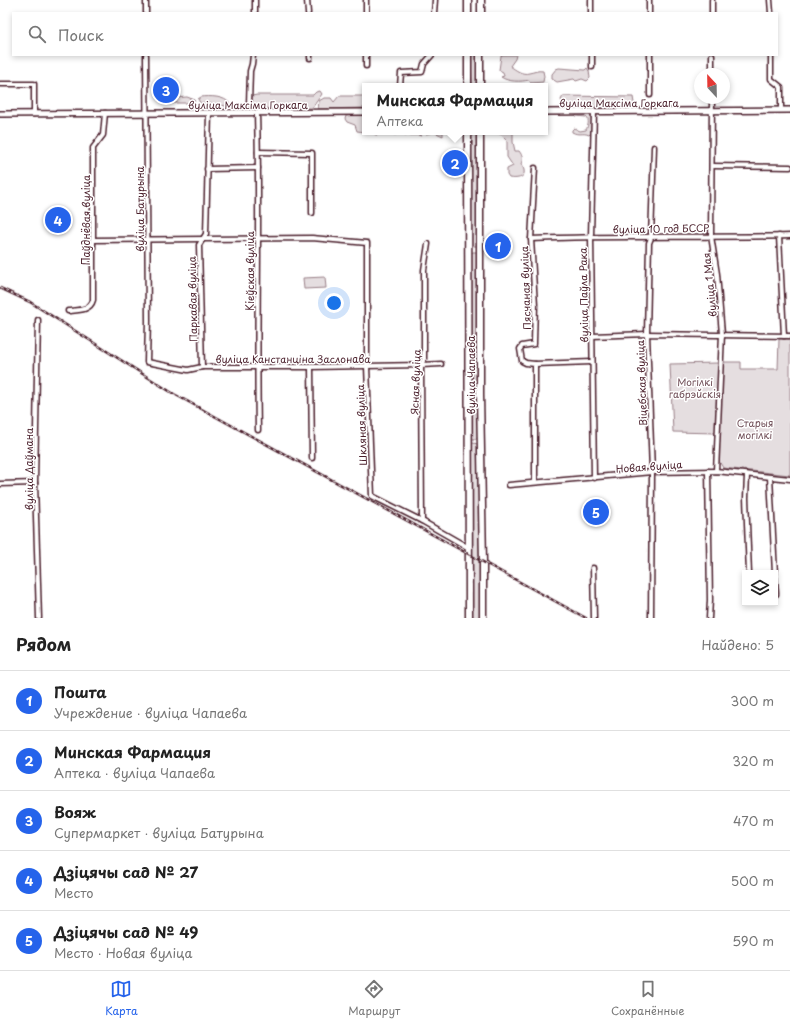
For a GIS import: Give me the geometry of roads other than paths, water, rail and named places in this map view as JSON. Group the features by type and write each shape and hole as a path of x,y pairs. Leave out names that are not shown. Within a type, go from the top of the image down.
{"main road":[{"path":"468,0 468,12"},
{"path":"481,0 481,12"},
{"path":"468,56 468,83"},
{"path":"480,56 480,83"},
{"name":"вуліца Чапаева","path":"468,135 470,618"},
{"name":"вуліца Чапаева","path":"480,135 483,618"},
{"path":"468,249 480,249"}],"street":[{"path":"146,0 146,12"},
{"path":"255,0 255,12"},
{"path":"308,0 308,12"},
{"path":"366,0 366,12"},
{"path":"434,0 434,12"},
{"path":"591,0 591,12"},
{"path":"649,0 649,12"},
{"path":"712,0 712,12"},
{"path":"770,0 770,12"},
{"name":"вуліца Батурына","path":"146,56 147,362"},
{"path":"250,104 250,71 253,56"},
{"path":"366,56 366,66"},
{"path":"400,83 401,74 422,72 424,64 431,56"},
{"path":"592,56 592,67"},
{"path":"650,56 650,95"},
{"path":"712,56 712,68"},
{"path":"771,56 771,80 781,87 781,110"},
{"path":"0,84 34,84 34,114"},
{"name":"вуліца 1 Мая","path":"712,104 711,236 717,274 722,334 716,470"},
{"name":"вуліца Максіма Горкага","path":"548,112 790,110"},
{"name":"вуліца Максіма Горкага","path":"0,114 362,112"},
{"name":"вуліца Паўла Рака","path":"594,112 590,236 594,478"},
{"name":"Паўднёвая вуліца","path":"68,311 86,309 92,303 93,148 103,135 105,113"},
{"name":"Паркавая вуліца","path":"202,367 199,245 206,234 209,113"},
{"name":"Кіеўская вуліца","path":"257,113 258,239 256,368 258,430"},
{"name":"вуліца Максіма Горкага","path":"0,117 34,114"},
{"name":"Віцебская вуліца","path":"651,618 652,472 647,334 649,244 651,238 654,147"},
{"path":"258,152 312,153 312,213"},
{"path":"712,166 790,167"},
{"path":"207,169 258,168"},
{"name":"Пясчаная вуліца","path":"535,168 531,239 535,305 534,344 524,345 520,349 522,361 535,364"},
{"name":"вуліца 10 год БССР","path":"531,239 590,236 651,238 790,236"},
{"path":"779,236 784,336"},
{"name":"Шкляная вуліца","path":"258,239 312,238 367,243 367,366 372,496 422,521 469,548"},
{"path":"92,240 258,239"},
{"name":"Ясная вуліца","path":"422,521 421,365 424,359 424,270 428,244"},
{"name":"вуліца Даўмана","path":"38,320 35,483 39,618"},
{"path":"592,336 722,334 790,336"},
{"name":"вуліца Канстанціна Заслонава","path":"147,362 188,370 202,367 256,368 441,364"},
{"path":"535,482 535,364 592,362"},
{"path":"310,367 312,458"},
{"name":"Новая вуліца","path":"509,485 652,472 716,470 747,475 790,479"},
{"path":"708,471 709,618"},
{"path":"747,475 746,498 749,570"},
{"path":"770,477 775,570"},
{"path":"0,484 35,483"},
{"path":"593,568 594,618"}],"railway":[{"path":"0,288 30,302 174,394 586,618"}],"place":[{"name":"Вояж","path":"166,90"},
{"name":"Минская Фармация","path":"455,163"},
{"name":"Дзіцячы сад № 27","path":"58,220"},
{"name":"Пошта","path":"498,246"},
{"name":"Дзіцячы сад № 49","path":"596,512"}],"park label":[{"name":"Могілкі габрэйскія","path":"695,386"},
{"name":"Старыя могілкі","path":"755,428"}]}
